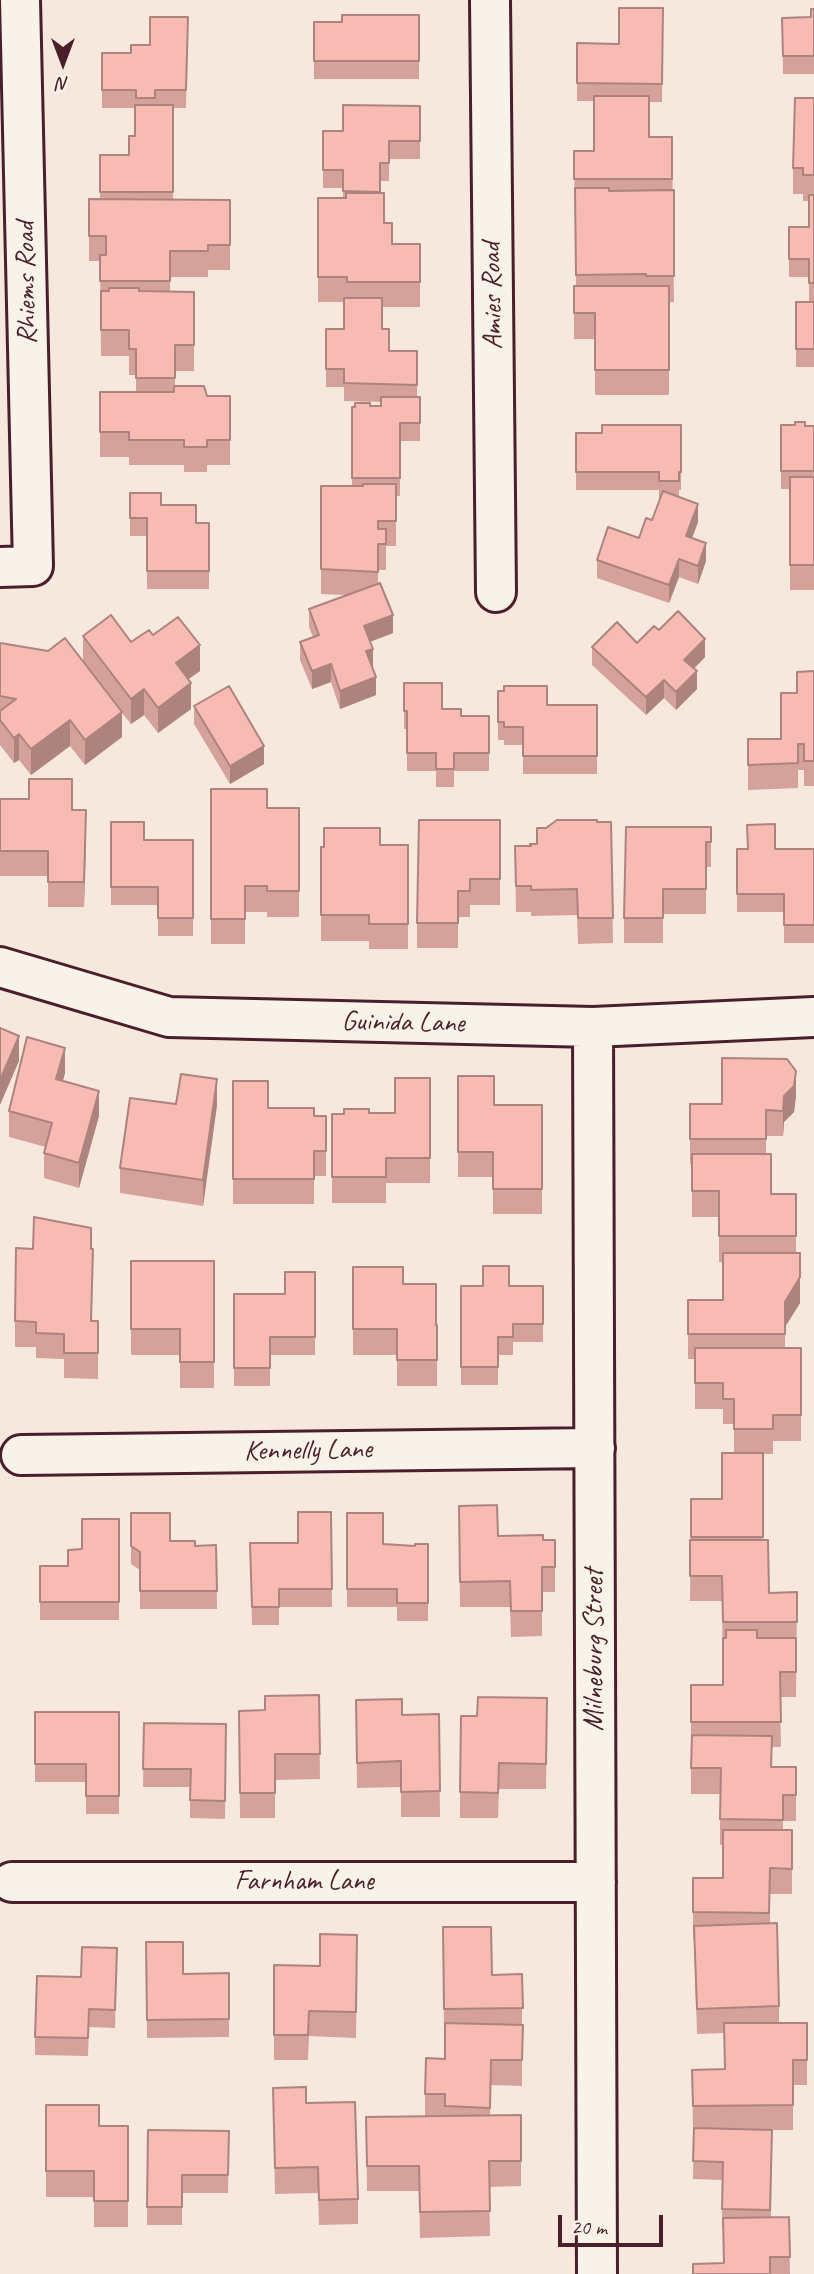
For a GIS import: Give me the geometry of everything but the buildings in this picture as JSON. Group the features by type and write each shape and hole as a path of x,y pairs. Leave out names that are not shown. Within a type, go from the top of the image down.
{"street":[{"name":"Rhiems Road","path":"17,566 20,0"},
{"name":"Amies Road","path":"490,0 496,592"},
{"name":"Guinida Lane","path":"0,967 169,1017 593,1027 814,1017"},
{"name":"Milneburg Street","path":"593,1027 597,2274"},
{"name":"Kennelly Lane","path":"21,1455 595,1448"},
{"name":"Farnham Lane","path":"12,1882 596,1882"}]}
